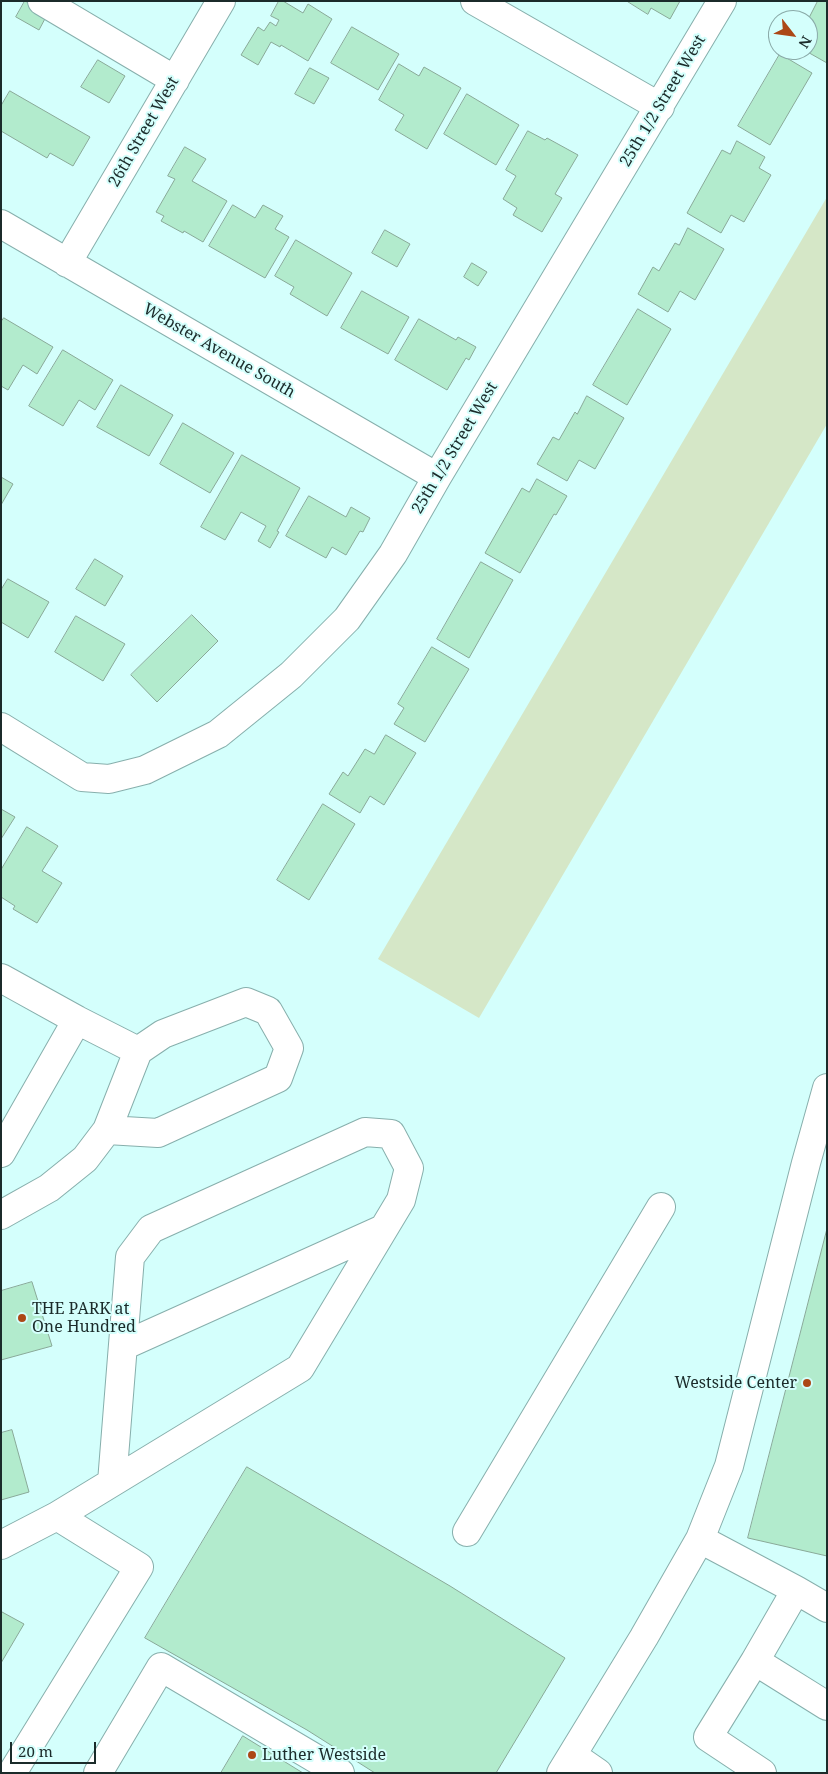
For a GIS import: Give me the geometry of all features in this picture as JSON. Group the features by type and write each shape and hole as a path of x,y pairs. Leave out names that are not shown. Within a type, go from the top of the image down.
{"street":[{"path":"42,1 175,80"},
{"name":"26th Street West","path":"68,263 221,1"},
{"path":"475,1 660,107"},
{"name":"25th 1/2 Street West","path":"1,727 82,777 109,779 145,770 218,734 291,675 347,619 393,554 437,477 722,1"},
{"name":"Webster Avenue South","path":"1,224 437,477"},
{"path":"5,988 77,1020 138,1051"},
{"path":"1,1215 50,1188 86,1159 107,1130 138,1051 163,1034 246,1002 268,1011 290,1048 278,1078 158,1133 107,1130"},
{"path":"1,1153 77,1020"},
{"path":"598,1773 566,1764 700,1540 729,1466 823,1117 827,1088"},
{"path":"1,1545 57,1516 300,1368 382,1229 402,1200 409,1168 391,1134 365,1132 151,1229 130,1257 112,1482"},
{"path":"467,1532 661,1207"},
{"path":"123,1346 382,1229"},
{"path":"12,1773 138,1567 57,1516"},
{"path":"700,1540 827,1608"},
{"path":"762,1773 708,1737 796,1590"},
{"path":"754,1661 827,1706"},
{"path":"98,1773 162,1666 340,1773"}],"green space":[{"path":"827,197 827,424 479,1018 378,959"}],"building":[{"path":"25,1 48,13 39,30 16,17"},
{"path":"279,1 283,1 303,13 308,4 332,19 308,61 281,45 280,47 271,42 258,65 241,55 258,27 264,31 270,22 276,26 279,20 271,16"},
{"path":"627,1 680,1 670,19 651,8 648,14"},
{"path":"818,1 827,1 827,63 818,58 818,10 813,10"},
{"path":"352,27 399,54 378,90 331,63"},
{"path":"98,60 125,76 109,103 81,87"},
{"path":"776,60 790,60 812,73 770,145 738,126"},
{"path":"399,64 419,76 424,67 461,88 427,149 395,130 404,115 379,100"},
{"path":"310,68 329,78 314,104 295,94"},
{"path":"10,91 90,137 73,166 50,153 47,158 1,131 1,106"},
{"path":"467,94 519,125 496,165 444,134"},
{"path":"528,131 545,140 547,138 578,155 555,194 562,198 542,232 513,215 517,208 503,199 516,176 506,170"},
{"path":"737,141 765,157 759,168 771,175 744,222 731,215 721,233 687,213 722,150 730,154"},
{"path":"185,147 206,159 192,181 227,201 203,242 161,221 164,216 156,212 175,179 168,176"},
{"path":"233,205 255,218 263,205 283,216 275,229 289,237 265,278 209,246"},
{"path":"688,228 724,249 695,300 680,291 668,312 638,294 653,267 659,271 675,243 679,245"},
{"path":"385,230 410,244 397,267 372,253"},
{"path":"296,240 352,273 327,316 290,294 294,287 275,276"},
{"path":"472,263 487,272 478,286 464,277"},
{"path":"362,291 409,317 388,354 341,328"},
{"path":"638,309 671,329 627,405 593,385"},
{"path":"4,318 53,347 37,374 23,365 8,390 1,386 1,322"},
{"path":"419,319 456,340 458,337 476,347 469,360 466,358 447,390 395,360"},
{"path":"63,350 113,380 95,410 79,400 63,426 29,406"},
{"path":"121,385 173,415 149,456 97,427"},
{"path":"587,396 624,418 595,469 579,460 567,481 537,464 553,437 559,440 575,412 577,414"},
{"path":"183,423 234,453 210,493 160,464"},
{"path":"242,455 300,488 270,548 258,541 266,526 241,512 225,540 201,527"},
{"path":"1,477 13,484 1,505"},
{"path":"537,479 567,496 556,515 554,514 520,573 485,553 522,488 529,492"},
{"path":"309,496 346,517 351,507 370,518 363,532 360,531 346,555 332,547 326,558 286,536"},
{"path":"95,559 123,576 105,606 76,589"},
{"path":"481,562 513,580 469,658 437,639"},
{"path":"8,579 49,602 28,638 1,622 1,590"},
{"path":"192,615 218,641 157,702 131,675"},
{"path":"76,616 125,644 103,681 55,652"},
{"path":"432,647 469,669 425,742 394,724 404,708 398,704"},
{"path":"386,735 416,753 384,805 370,796 360,813 329,794 343,772 348,776 365,749 374,754"},
{"path":"323,804 355,824 309,900 277,880"},
{"path":"1,809 15,817 1,839"},
{"path":"27,827 58,846 42,871 62,883 37,923 13,909 15,906 1,897 1,870"},
{"name":"Westside Center","path":"827,1229 827,1556 748,1538"},
{"name":"THE PARK at One Hundred","path":"32,1282 52,1346 1,1360 1,1291"},
{"path":"12,1430 29,1492 1,1500 1,1433"},
{"path":"247,1467 450,1586 565,1658 496,1773 375,1773 307,1730 145,1638"},
{"path":"1,1613 24,1624 1,1663"},
{"name":"Luther Westside","path":"243,1736 303,1773 221,1773"}],"place":[{"name":"THE PARK at One Hundred","path":"22,1318"},
{"name":"Westside Center","path":"807,1383"},
{"name":"Luther Westside","path":"252,1755"}]}
